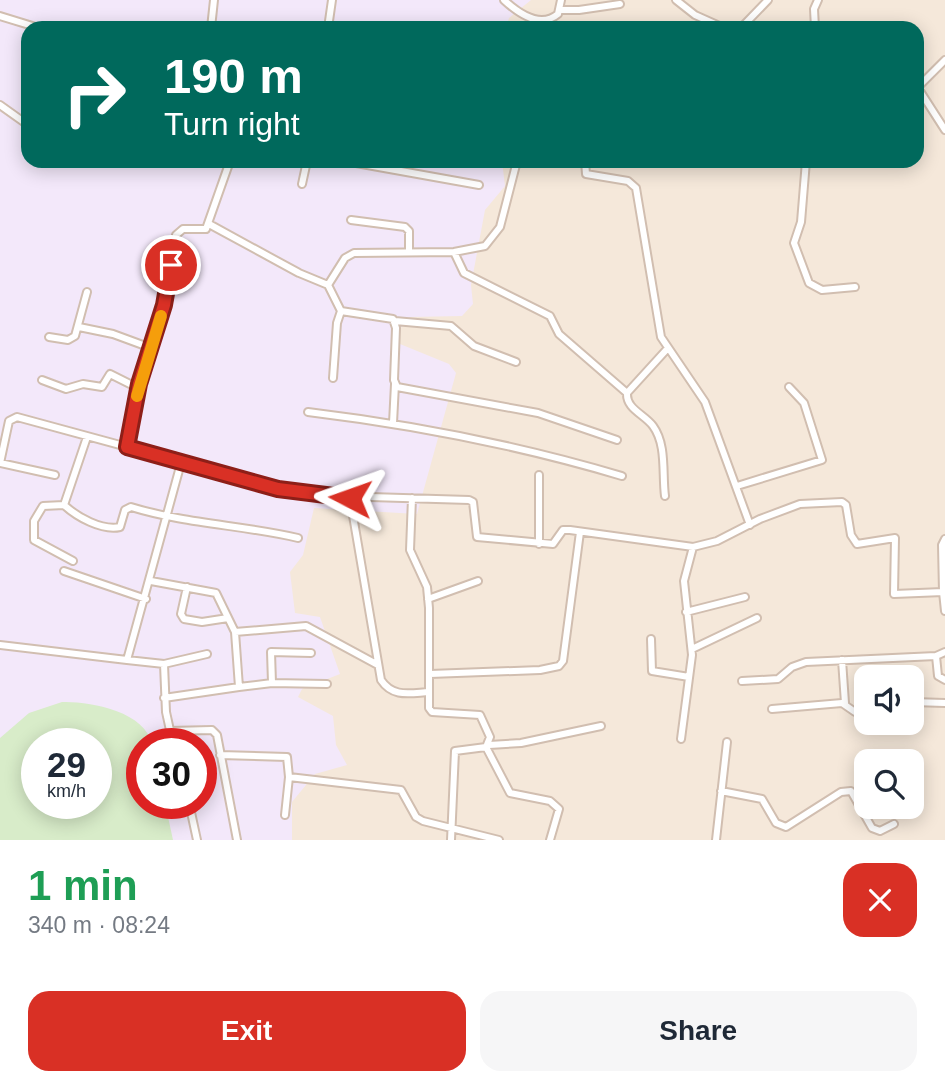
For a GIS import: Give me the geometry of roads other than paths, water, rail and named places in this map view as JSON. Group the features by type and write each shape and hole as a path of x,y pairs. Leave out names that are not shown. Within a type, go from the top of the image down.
{"street":[{"path":"212,21 214,0"},
{"path":"329,21 332,0"},
{"path":"504,0 530,18 555,18 560,10 561,0"},
{"path":"676,0 695,15 708,21"},
{"path":"748,21 768,0"},
{"path":"815,21 814,9 818,0"},
{"path":"560,10 620,4"},
{"path":"0,16 21,22"},
{"path":"924,81 945,60"},
{"path":"924,98 945,130"},
{"path":"0,105 21,120"},
{"path":"127,447 138,388 164,305 176,235 179,230 206,229 228,168"},
{"path":"302,184 305,168"},
{"path":"384,168 479,185"},
{"path":"328,285 348,255 410,251 454,252 480,248 496,235 515,168"},
{"path":"586,168 586,174 628,181 636,188 662,337 705,402 750,524"},
{"path":"805,168 801,222 794,243 808,284 822,290 855,288"},
{"path":"351,220 405,227 409,231 410,251"},
{"path":"209,224 299,273 328,285 341,311"},
{"path":"454,252 464,273 550,316 559,334 627,393 629,405 652,425 660,442 665,496"},
{"path":"49,337 72,339 79,327 86,292"},
{"path":"341,311 389,317 395,321 451,326 474,346 516,362"},
{"path":"332,378 337,316 341,311"},
{"path":"393,422 395,321"},
{"path":"79,327 113,334 151,348"},
{"path":"627,393 668,348"},
{"path":"42,380 66,389 83,384 102,387 107,376 112,375 138,388"},
{"path":"395,384 402,389 538,412 617,440"},
{"path":"737,486 822,460 804,403 789,387"},
{"path":"308,412 393,422 549,454 622,476"},
{"path":"55,475 0,463 13,417 278,489 350,498 469,500 472,502 477,537 539,544 557,542 564,530 693,547 717,541 750,524 800,505 842,502 846,505 851,535 857,544 894,538 894,594 943,592"},
{"path":"64,505 87,436"},
{"path":"127,660 151,581 181,463"},
{"path":"539,475 539,544"},
{"path":"350,498 378,665 387,690 396,694 429,692"},
{"path":"412,499 410,550 427,587 429,692 432,712 480,715 490,737 487,746 510,793 550,801 559,809 550,840"},
{"path":"73,561 33,538 34,521 40,509 48,504 64,505 74,514 112,528 120,527 127,508 167,518 256,528 298,538"},
{"path":"430,674 540,670 559,666 563,661 580,532"},
{"path":"945,539 942,545 945,611"},
{"path":"681,739 692,649 684,581 693,547"},
{"path":"64,571 145,599"},
{"path":"151,581 216,593 235,632 239,687"},
{"path":"428,599 478,582"},
{"path":"187,587 181,614 184,620 202,622 228,618"},
{"path":"686,612 745,597"},
{"path":"692,649 757,618"},
{"path":"235,632 306,626 378,665"},
{"path":"651,639 652,671 689,677"},
{"path":"0,645 164,664 207,654"},
{"path":"272,683 271,652 311,653"},
{"path":"742,681 778,679 799,664 936,656 945,652"},
{"path":"936,656 938,676 945,680"},
{"path":"842,660 845,703 854,711"},
{"path":"164,664 164,698 169,728"},
{"path":"164,698 272,683 327,684"},
{"path":"924,702 945,703"},
{"path":"772,709 845,703"},
{"path":"451,840 455,751 520,743 601,726"},
{"path":"716,840 727,742"},
{"path":"217,743 237,840"},
{"path":"220,755 287,757 289,777 285,815"},
{"path":"289,777 401,790 416,817 499,840"},
{"path":"721,791 762,799 776,823 786,827 841,792 850,791 872,828 880,831 894,824"},
{"path":"192,819 197,840"}]}
